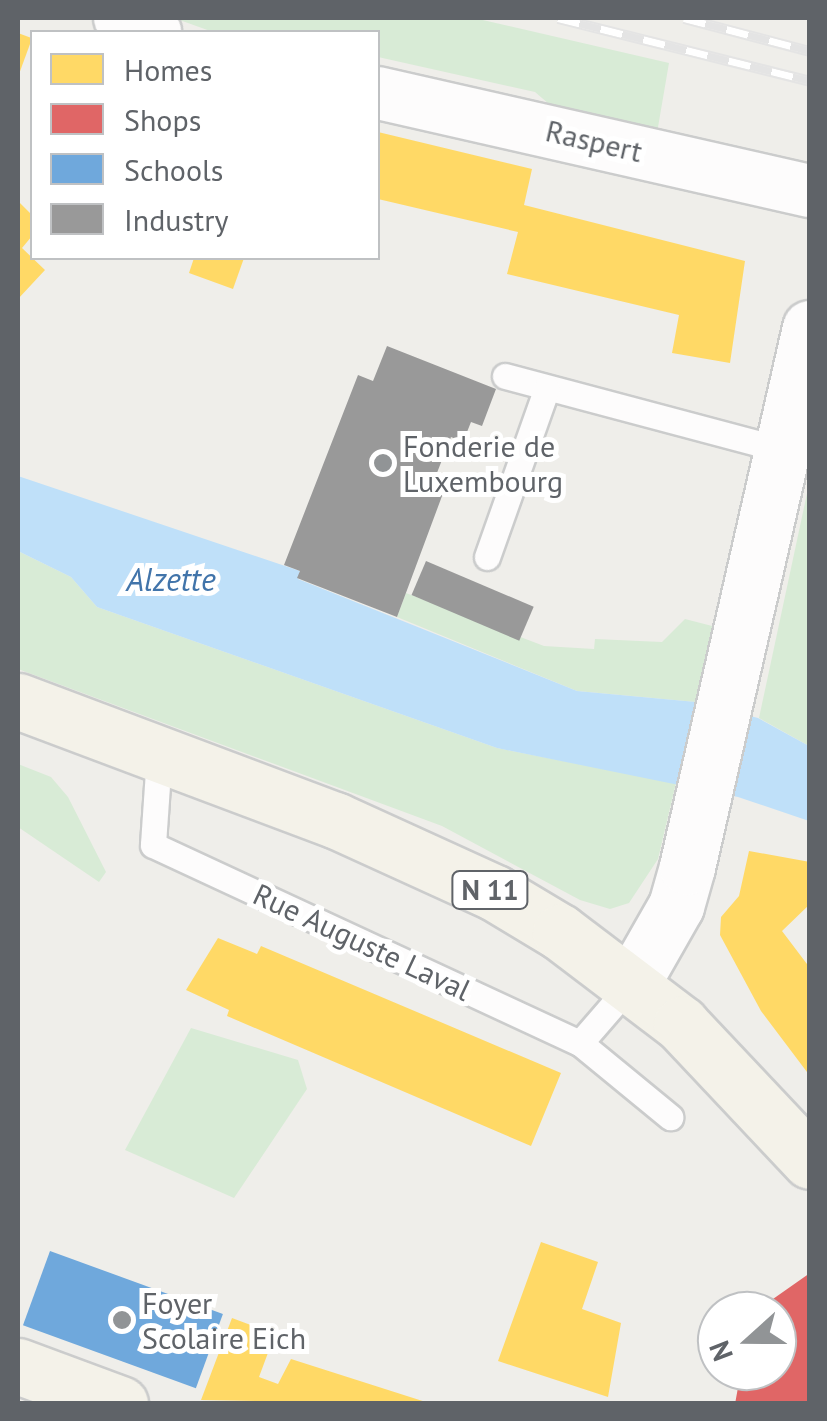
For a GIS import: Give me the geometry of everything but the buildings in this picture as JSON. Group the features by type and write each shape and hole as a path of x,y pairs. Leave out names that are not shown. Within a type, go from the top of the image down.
{"main road":[{"path":"632,983 676,906 687,867 810,328"},
{"name":"N 11","path":"18,700 426,859 495,893 632,983 682,1024 810,1162"},
{"path":"18,1366 120,1404"}],"street":[{"path":"120,18 150,30"},
{"name":"Raspert","path":"380,93 810,191"}],"lane":[{"path":"505,376 784,450"},
{"path":"487,558 547,388"},
{"name":"Rue Auguste Laval","path":"159,756 153,845 580,1043"},
{"path":"632,983 580,1043 670,1117"}],"green space":[{"path":"174,18 474,18 669,63 657,133 563,116 535,92 380,57 380,30 207,30"},
{"path":"809,484 809,746 759,718"},
{"path":"18,551 71,577 97,607 497,748 676,783 658,859 629,903 610,909 580,900 442,826 18,669"},
{"path":"406,593 544,646 594,649 595,639 662,642 685,619 716,627 696,702 577,691 397,617"},
{"path":"18,764 51,777 68,797 106,872 99,882 18,827"},
{"path":"191,1028 298,1060 307,1089 234,1198 125,1150"}],"water":[{"name":"Alzette","path":"18,476 300,571 298,579 577,691 696,702 758,718 809,746 809,821 738,797 497,748 97,607 71,577 18,551"}],"railway":[{"path":"558,18 810,81"},
{"path":"684,18 810,51"}],"place":[{"name":"Fonderie de Luxembourg","path":"383,463"},
{"name":"Foyer Scolaire Eich","path":"122,1320"}]}
